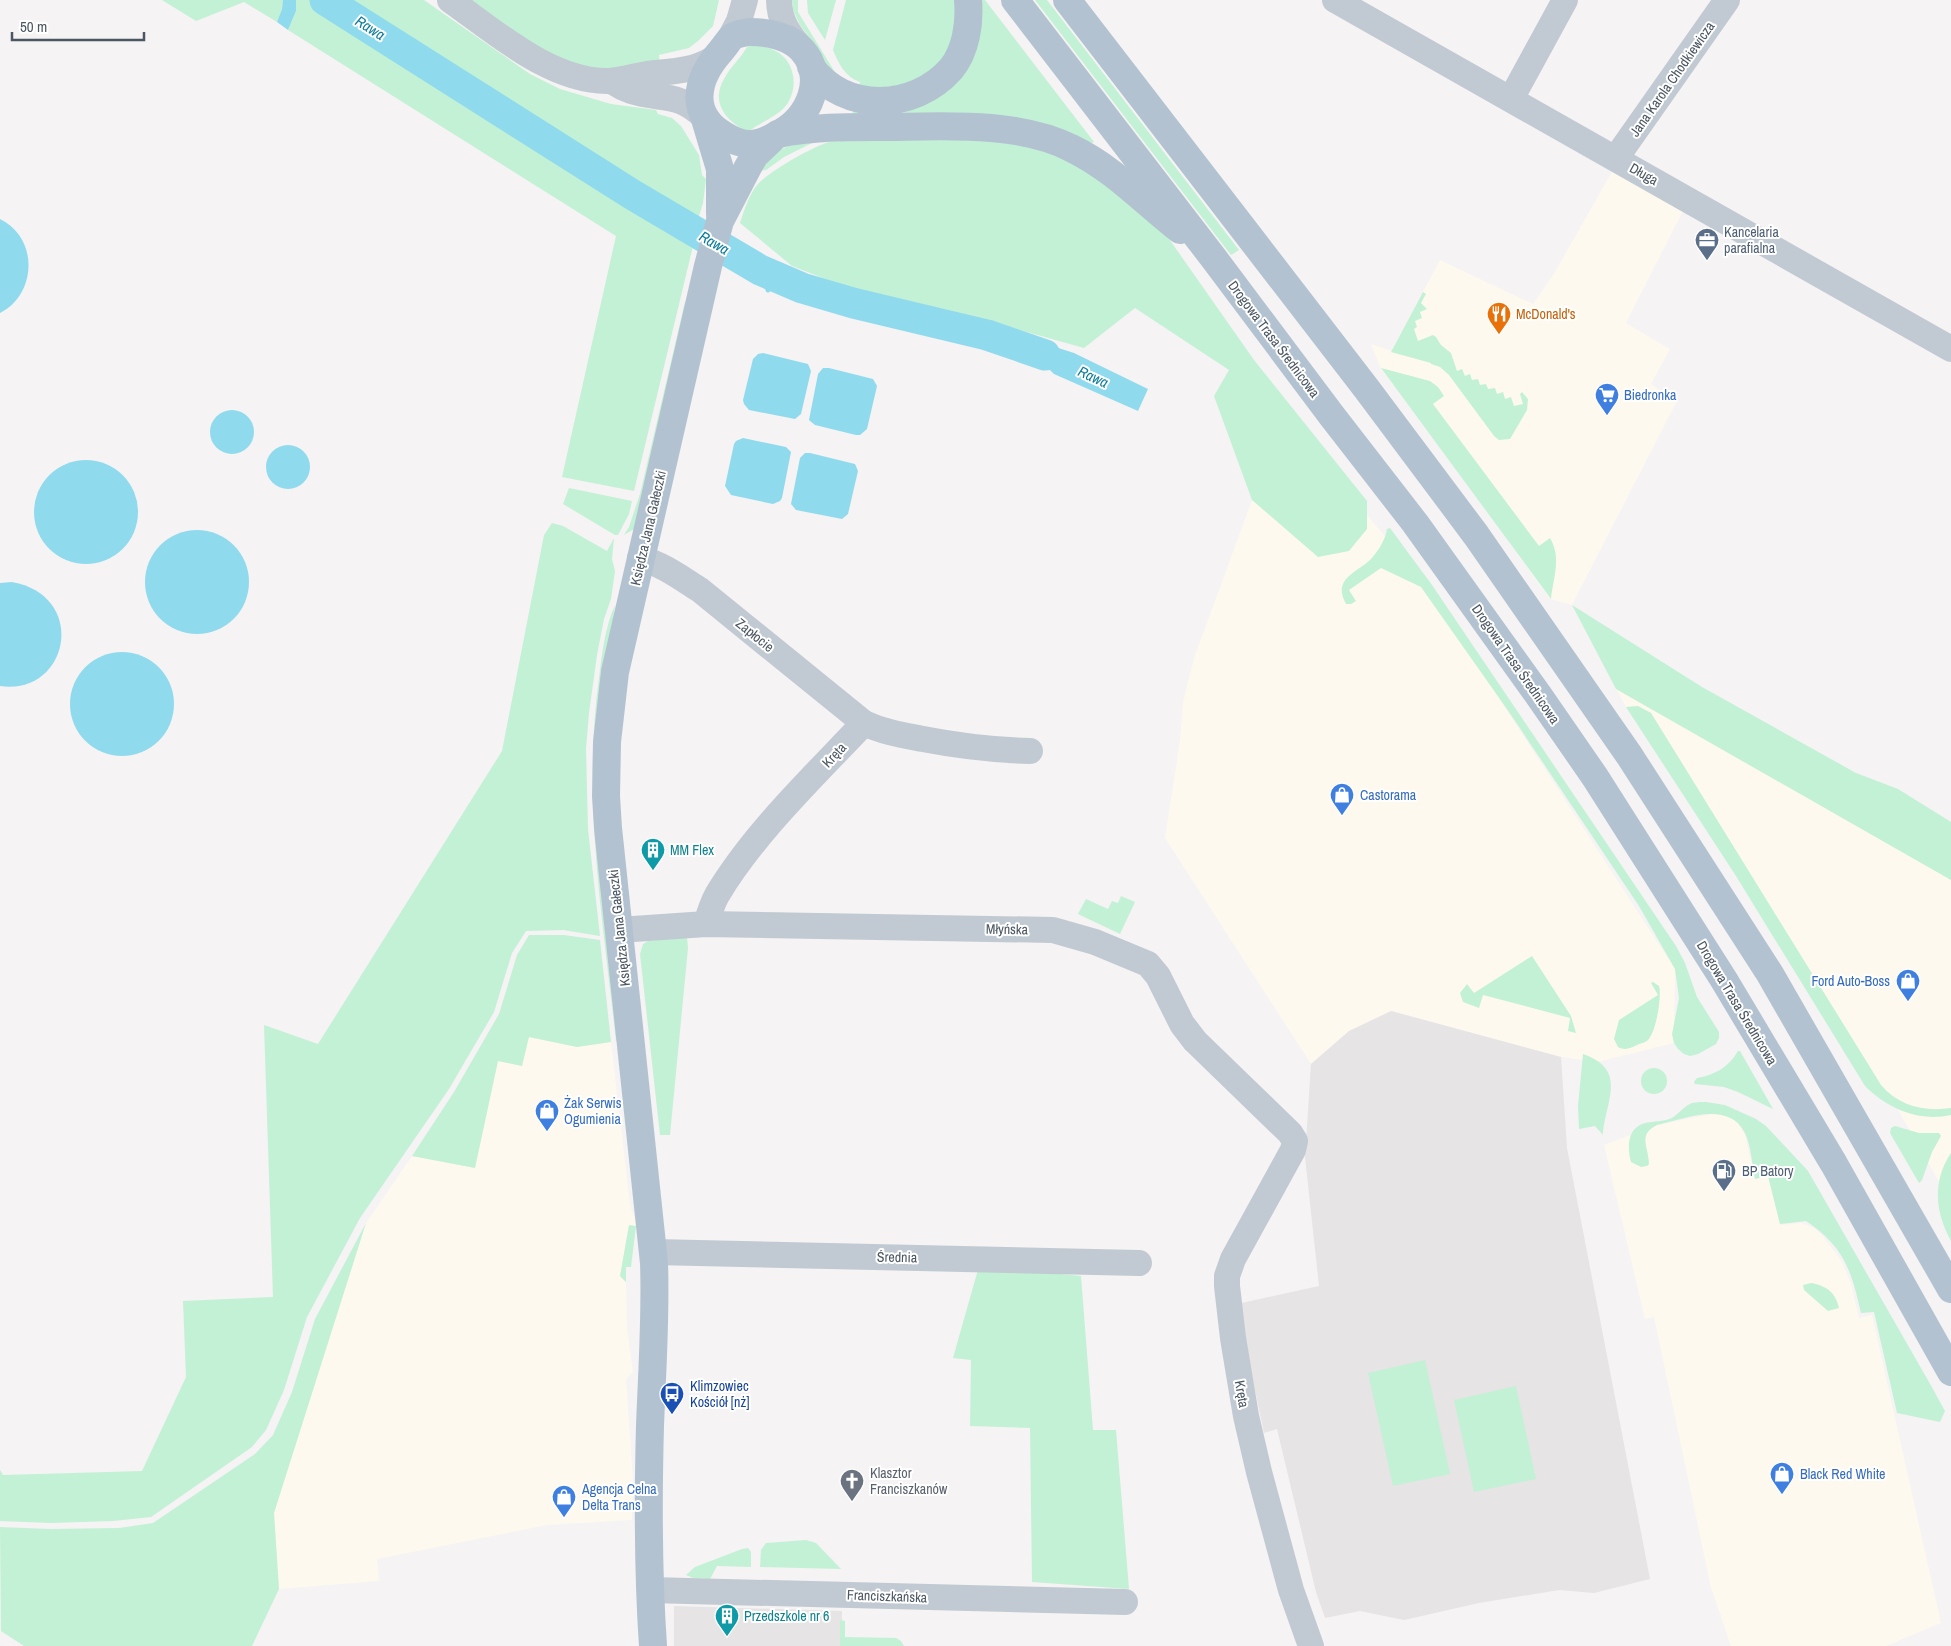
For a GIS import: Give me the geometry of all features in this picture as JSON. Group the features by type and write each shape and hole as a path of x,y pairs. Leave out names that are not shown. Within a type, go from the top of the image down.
{"main road":[{"path":"806,58 812,91 808,107 798,121 775,137 764,142 746,144 719,133 705,118 700,100 701,82 708,66 731,36 750,32 768,33 786,39 806,58 816,75 843,95 858,99 892,100 919,92 952,68 960,54 968,26 968,0"},
{"name":"Drogowa Trasa Średnicowa","path":"1015,0 1415,523 1595,777 1724,980 1824,1147 1951,1372"},
{"path":"1067,0 1366,388 1476,535 1629,755 1770,974 1951,1288"},
{"name":"Księdza Jana Gałeczki","path":"705,118 720,169 720,221"},
{"path":"775,137 816,128 940,127 1013,131 1050,139 1076,150 1112,173 1148,205 1212,256"},
{"name":"Księdza Jana Gałeczki","path":"653,1646 650,1590 649,1471 655,1328 654,1252 607,820 607,742 615,672 640,558 720,221 755,155 775,137"}],"street":[{"path":"450,0 539,61 570,74 610,81 631,92 679,99 692,106 705,118"},
{"path":"731,36 739,21 745,0"},
{"path":"779,0 780,15 784,24 806,58"},
{"name":"Długa","path":"1335,0 1951,349"},
{"path":"1511,99 1565,0"},
{"name":"Jana Karola Chodkiewicza","path":"1616,158 1727,0"},
{"path":"610,81 693,69 713,59"},
{"name":"Zapłocie","path":"640,558 660,566 700,590 864,723"},
{"path":"864,723 881,731 948,744 990,750 1030,751"},
{"name":"Kręta","path":"706,924 717,896 781,811 864,723"},
{"name":"Młyńska","path":"619,930 706,924 1053,930 1072,934 1148,964 1158,976 1182,1024 1195,1041 1290,1133 1295,1141 1293,1150"},
{"name":"Kręta","path":"1293,1150 1233,1259 1227,1276 1227,1286 1238,1367 1257,1462 1291,1590 1311,1646"},
{"name":"Średnia","path":"654,1252 1140,1263"},
{"name":"Franciszkańska","path":"650,1590 1125,1602"}],"shaded area":[{"path":"1614,168 1685,207 1626,323 1670,349 1651,384 1677,401 1572,605 1550,599 1381,369 1371,344 1391,351 1440,260 1533,304 1555,272"},
{"path":"1252,500 1362,509 1424,583 1675,969 1674,1043 1597,1062 1561,1057 1392,1011 1349,1031 1311,1064 1165,838 1180,740 1183,702 1194,658"},
{"path":"1616,689 1951,880 1951,1203 1889,1094 1881,1085 1651,713 1638,706 1626,707"},
{"path":"1391,1011 1561,1057 1567,1148 1650,1579 1594,1593 1559,1590 1479,1603 1404,1620 1360,1611 1325,1618 1316,1592 1277,1429 1264,1433 1237,1304 1319,1286 1305,1157 1311,1064 1349,1031"},
{"path":"528,1037 577,1047 611,1042 630,1204 636,1222 636,1226 629,1225 620,1276 626,1282 627,1329 633,1372 626,1379 633,1480 632,1520 547,1525 377,1559 379,1581 279,1589 274,1513 366,1223 412,1156 475,1168 498,1061 522,1066"},
{"path":"1716,1113 1733,1119 1738,1123 1745,1135 1755,1178 1768,1176 1780,1225 1802,1223 1814,1228 1822,1235 1841,1260 1851,1283 1859,1318 1872,1315 1941,1623 1886,1646 1731,1646 1711,1588 1654,1317 1645,1319 1604,1145 1657,1125"},
{"path":"674,1606 842,1611 842,1646 674,1646"}],"green space":[{"path":"162,0 283,0 277,22 244,2 196,21"},
{"path":"296,0 314,0 479,107 694,242 634,491 562,477 616,236 288,30 296,11"},
{"path":"333,0 424,0 530,74 560,89 611,104 656,110 658,114 672,118 681,126 699,155 702,175 706,179 703,203 697,223 667,208 496,106"},
{"path":"466,0 719,0 713,26 689,48 659,55 660,66 595,69 555,58"},
{"path":"792,0 798,0 798,12 841,82 825,63 816,46 800,25 793,10"},
{"path":"807,0 836,0 825,40 808,13"},
{"path":"846,0 962,0 963,5 945,59 912,84 858,90 860,82 846,73 833,50"},
{"path":"982,0 985,0 1094,142 1092,143 1055,127 850,122 854,108 914,104"},
{"path":"1035,0 1047,0 1239,250 1231,255"},
{"path":"753,45 763,46 779,53 785,58 794,79 792,95 784,108 748,132 727,117 720,104 719,96 720,88 726,75 747,47"},
{"path":"947,132 1071,154 1167,236 1254,360 1367,501 1367,529 1349,551 1318,557 1252,500 1214,396 1229,370 1135,308 1084,348 952,311 841,285 792,266 740,223 749,198 758,184 764,179 781,166 822,145 831,142 849,141 849,133"},
{"path":"818,140 784,157 766,170 757,171 783,148 798,143"},
{"path":"1423,292 1426,294 1421,303 1427,309 1420,312 1422,318 1415,321 1417,327 1414,329 1418,341 1433,335 1436,337 1441,345 1451,353 1457,371 1462,369 1465,376 1470,374 1472,380 1478,379 1480,385 1486,384 1488,389 1495,388 1497,394 1503,392 1505,399 1511,397 1514,406 1523,404 1520,394 1522,392 1528,399 1527,410 1510,439 1499,440 1494,436 1449,375 1440,367 1391,352"},
{"path":"685,302 688,303 634,529 624,535 629,527 640,494"},
{"path":"1381,368 1430,381 1438,387 1444,396 1433,404 1539,546 1550,538 1556,553 1556,568 1551,599"},
{"path":"569,488 632,501 629,514 618,535 563,504"},
{"path":"552,523 563,526 607,551 614,538 612,559 615,571 611,599 604,619 597,655 586,749 588,829 600,936 563,930 526,931 512,953 494,1012 449,1089 360,1218 307,1317 284,1390 266,1430 252,1447 151,1517 113,1521 50,1523 0,1521 0,1470 3,1475 142,1471 186,1377 183,1301 273,1297 264,1025 318,1044 502,751 544,535"},
{"path":"1390,528 1432,585 1676,946 1685,963 1697,997 1719,1032 1716,1044 1698,1054 1690,1056 1684,1054 1674,1043 1672,1034 1679,998 1675,969 1639,906 1509,712 1421,587 1381,568 1349,590 1356,601 1346,604 1342,595 1344,583 1373,557 1383,541 1387,529"},
{"path":"615,605 611,637 619,1038 616,1041 600,905 593,814 594,723 606,631"},
{"path":"1572,605 1702,687 1856,773 1898,789 1951,822 1951,880 1616,689"},
{"path":"1638,706 1651,713 1881,1085 1904,1103 1931,1109 1951,1108 1951,1115 1927,1117 1905,1112 1884,1101 1865,1086 1736,876 1626,707"},
{"path":"1121,896 1135,902 1120,934 1078,914 1086,899 1108,909 1112,901 1118,903"},
{"path":"529,935 564,935 600,940 611,1042 577,1047 529,1037 522,1066 498,1061 475,1168 412,1156 454,1092 499,1014 517,955"},
{"path":"687,937 688,948 670,1135 660,1135 640,954 643,944 648,941"},
{"path":"1532,956 1571,1016 1576,1033 1568,1031 1570,1018 1483,995 1479,1008 1463,1002 1460,993 1467,984 1474,993"},
{"path":"1653,982 1659,986 1660,998 1658,1014 1651,1036 1646,1042 1630,1048 1623,1049 1618,1047 1614,1039 1619,1020 1658,995 1651,983"},
{"path":"1740,1051 1773,1109 1724,1087 1695,1084 1694,1082 1697,1078 1710,1075 1726,1066"},
{"path":"1583,1054 1597,1061 1606,1069 1610,1078 1610,1099 1603,1135 1595,1126 1579,1129 1578,1106"},
{"path":"1654,1068 1663,1072 1667,1081 1663,1090 1654,1094 1645,1090 1641,1081 1645,1072"},
{"path":"1706,1102 1725,1105 1756,1119 1766,1126 1808,1171 1945,1411 1940,1422 1897,1413 1874,1312 1861,1313 1849,1271 1844,1260 1829,1240 1806,1221 1780,1224 1768,1176 1755,1179 1747,1138 1737,1123 1728,1117 1717,1114 1705,1114 1657,1125 1647,1133 1646,1137 1649,1164 1641,1167 1631,1162 1630,1139 1639,1125 1669,1119 1690,1104"},
{"path":"1895,1126 1919,1133 1939,1133 1941,1136 1919,1183 1890,1133 1891,1128"},
{"path":"1951,1153 1951,1241 1939,1208 1938,1186 1941,1174"},
{"path":"366,1223 274,1513 279,1589 252,1646 24,1646 1,1631 0,1527 50,1529 119,1528 153,1523 255,1454 273,1435 292,1392 315,1319"},
{"path":"629,1225 636,1226 631,1267 626,1267 626,1282 620,1276"},
{"path":"979,1266 1081,1276 1093,1430 1116,1430 1129,1589 1032,1582 1030,1428 970,1426 971,1360 953,1358"},
{"path":"1811,1283 1822,1286 1830,1291 1839,1308 1828,1311 1804,1290 1803,1285"},
{"path":"1425,1360 1450,1474 1393,1486 1368,1373"},
{"path":"1516,1386 1536,1479 1474,1492 1454,1400"},
{"path":"806,1540 816,1543 841,1569 760,1567 761,1550 766,1543"},
{"path":"748,1548 751,1552 751,1567 717,1566 710,1579 693,1578 686,1575 695,1567"},
{"path":"840,1620 845,1621 845,1637 896,1638 904,1646 840,1646"}],"water":[{"path":"283,0 296,0 296,11 288,30 277,22"},
{"path":"0,219 13,228 22,239 27,252 28,266 27,280 21,293 12,304 0,313"},
{"path":"1006,338 1049,345 1074,353 1148,389 1138,411 1054,374 1030,356 1003,343"},
{"path":"763,353 808,364 811,371 801,414 795,419 749,410 744,404 743,400 753,359 758,354"},
{"path":"823,368 873,379 877,386 867,429 860,435 815,425 809,420 818,374"},
{"path":"232,410 244,414 250,420 254,432 250,444 244,450 232,454 220,450 214,444 210,432 214,420 220,414"},
{"path":"743,438 786,447 791,452 780,501 773,504 731,495 725,486 734,444"},
{"path":"288,445 300,449 306,455 310,467 306,479 300,485 288,489 276,485 270,479 266,467 270,455 276,449"},
{"path":"805,453 855,464 858,471 848,514 842,519 796,510 791,504 800,458"},
{"path":"86,460 106,464 115,468 123,475 130,483 134,492 138,512 134,532 130,541 123,549 115,556 106,560 86,564 66,560 57,556 49,549 42,541 38,532 34,512 38,492 42,483 49,475 57,468 66,464"},
{"path":"197,530 217,534 226,538 234,545 241,553 245,562 249,582 245,602 241,611 234,619 226,626 217,630 197,634 177,630 168,626 160,619 153,611 149,602 145,582 149,562 153,553 160,545 168,538 177,534"},
{"path":"12,582 36,591 52,606 60,624 61,643 54,661 42,676 23,685 0,686 0,583"},
{"path":"122,652 142,656 151,660 159,667 166,675 170,684 174,704 170,724 166,733 159,741 151,748 142,752 122,756 102,752 93,748 85,741 78,733 74,724 70,704 74,684 78,675 85,667 93,660 102,656"}],"waterway":[{"name":"Rawa","path":"325,0 633,195 760,270 802,288 853,303 987,335 1045,355"},
{"path":"760,270 767,280 768,290"}],"place":[{"name":"Kancelaria parafialna","path":"1707,261"},
{"name":"McDonald's","path":"1499,335"},
{"name":"Biedronka","path":"1607,416"},
{"name":"Castorama","path":"1342,816"},
{"name":"MM Flex","path":"653,871"},
{"name":"Ford Auto-Boss","path":"1908,1002"},
{"name":"Żak Serwis Ogumienia","path":"547,1132"},
{"name":"BP Batory","path":"1724,1192"},
{"name":"Klimzowiec Kościół [nż]","path":"672,1415"},
{"name":"Black Red White","path":"1782,1495"},
{"name":"Klasztor Franciszkanów","path":"852,1502"},
{"name":"Agencja Celna Delta Trans","path":"564,1518"},
{"name":"Przedszkole nr 6","path":"727,1637"}]}
